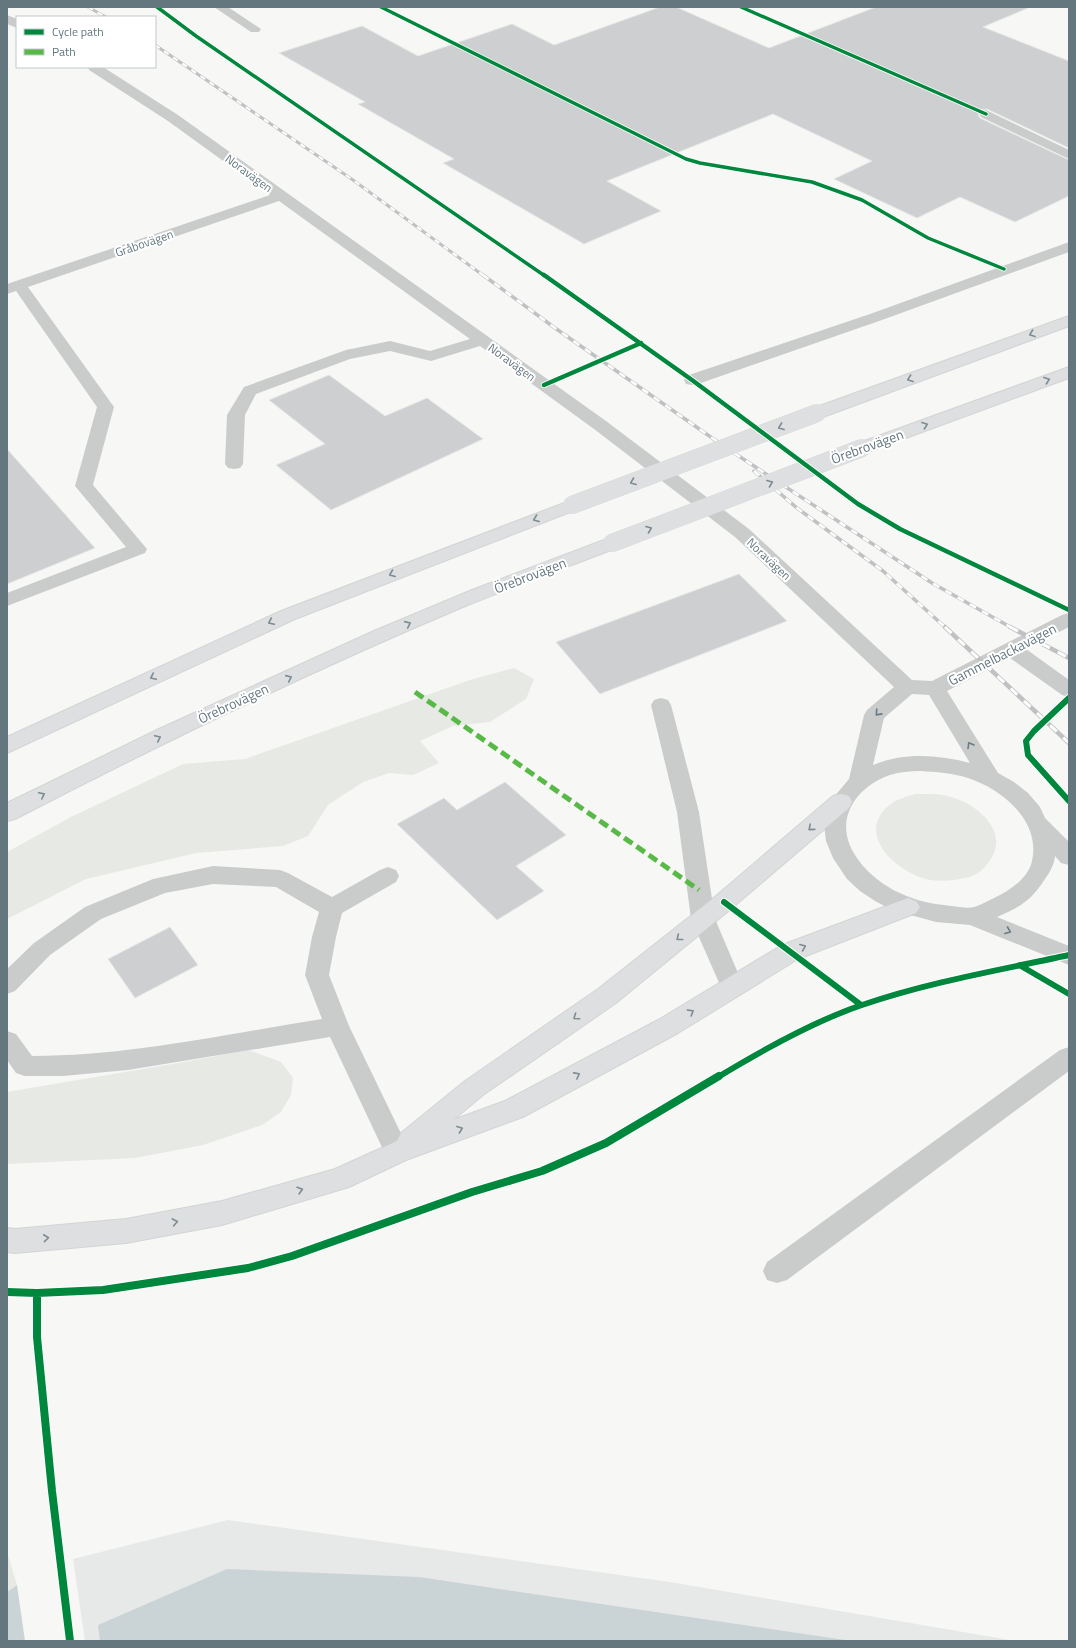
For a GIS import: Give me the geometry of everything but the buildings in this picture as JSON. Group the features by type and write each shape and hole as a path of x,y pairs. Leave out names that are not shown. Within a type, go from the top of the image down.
{"highway":[{"path":"7,746 288,615 572,505 817,413 1069,321"},
{"name":"Örebrovägen","path":"7,813 99,766 437,611 612,542 1069,372"},
{"path":"7,728 56,723"},
{"path":"397,1152 474,1088 607,996 703,919 841,802"},
{"path":"7,1240 15,1241 126,1231 222,1213 340,1179 397,1152 514,1109 669,1026 790,952 908,907"}],"street":[{"path":"220,7 255,29"},
{"path":"7,19 16,24"},
{"name":"Noravägen","path":"96,68 173,118 482,340 600,425 742,533 907,687"},
{"path":"986,114 1069,155"},
{"name":"Gråbovägen","path":"13,287 280,196"},
{"path":"692,380 876,317 1069,247"},
{"path":"7,600 138,549 84,486 106,407 13,287"},
{"path":"234,464 236,415 250,391 346,355 390,346 431,356 482,340"},
{"name":"Gammelbackavägen","path":"935,688 1069,619"},
{"path":"1012,649 1069,690"},
{"path":"858,781 874,715 907,687 935,688 990,778"},
{"path":"661,705 688,812 703,919 732,987"},
{"path":"1069,858 1038,823 1030,810 1006,787 990,778 957,766 938,763 903,764 872,774 858,781 848,791 841,802 836,815 834,828 837,841 850,867 874,890 908,907 928,912 972,916 1069,956"},
{"path":"972,916 985,912 1016,898 1028,889 1042,865 1044,851 1038,823"},
{"path":"7,984 42,949 93,914 161,885 213,875 280,879 332,908"},
{"path":"388,876 332,908 324,937 317,975 337,1026 397,1152"},
{"path":"7,1041 25,1066 63,1066 128,1060 337,1026"},
{"path":"776,1271 1069,1057"}],"shaded area":[{"path":"514,668 534,679 526,699 490,722 453,726 420,741 439,763 413,775 389,773 363,782 328,805 308,836 283,846 196,853 86,879 7,919 7,852 71,817 183,764 245,759 470,680"},
{"path":"915,794 949,796 972,806 987,819 996,836 996,845 991,859 983,869 973,876 955,880 935,881 919,877 895,863 879,843 876,831 878,820 886,808 892,803"},
{"path":"249,1050 281,1062 293,1078 291,1095 281,1112 262,1125 203,1145 135,1158 7,1164 7,1092"},
{"path":"228,1520 670,1582 1016,1641 85,1641 73,1559"},
{"path":"7,1552 17,1585 7,1592"},
{"path":"227,1569 419,1577 852,1641 100,1641 98,1625"},
{"path":"17,1585 25,1641 7,1641 7,1592"}],"railway":[{"path":"88,7 104,16"},
{"path":"156,46 353,180 484,276"},
{"path":"483,275 555,328 725,447 932,583 1012,628"},
{"path":"754,471 797,508 883,571 946,628"},
{"path":"945,627 1069,743"},
{"path":"1010,627 1069,658"}],"marked path":[{"path":"415,692 699,890"}],"cycle path":[{"path":"157,7 196,36 323,122 641,343 858,504 900,529 1069,610"},
{"path":"381,7 686,159 700,163 812,182 862,200 928,238 1004,269"},
{"path":"741,7 986,114"},
{"path":"544,385 641,343"},
{"path":"1069,698 1034,731 1026,741 1028,755 1069,801"},
{"path":"724,902 861,1005"},
{"path":"7,1292 37,1293 103,1290 248,1268 292,1256 472,1192 542,1171 606,1143 742,1062 818,1023 861,1005 931,984 1069,955"},
{"path":"1021,966 1069,994"},
{"path":"37,1293 37,1337 52,1491 70,1641"}]}
